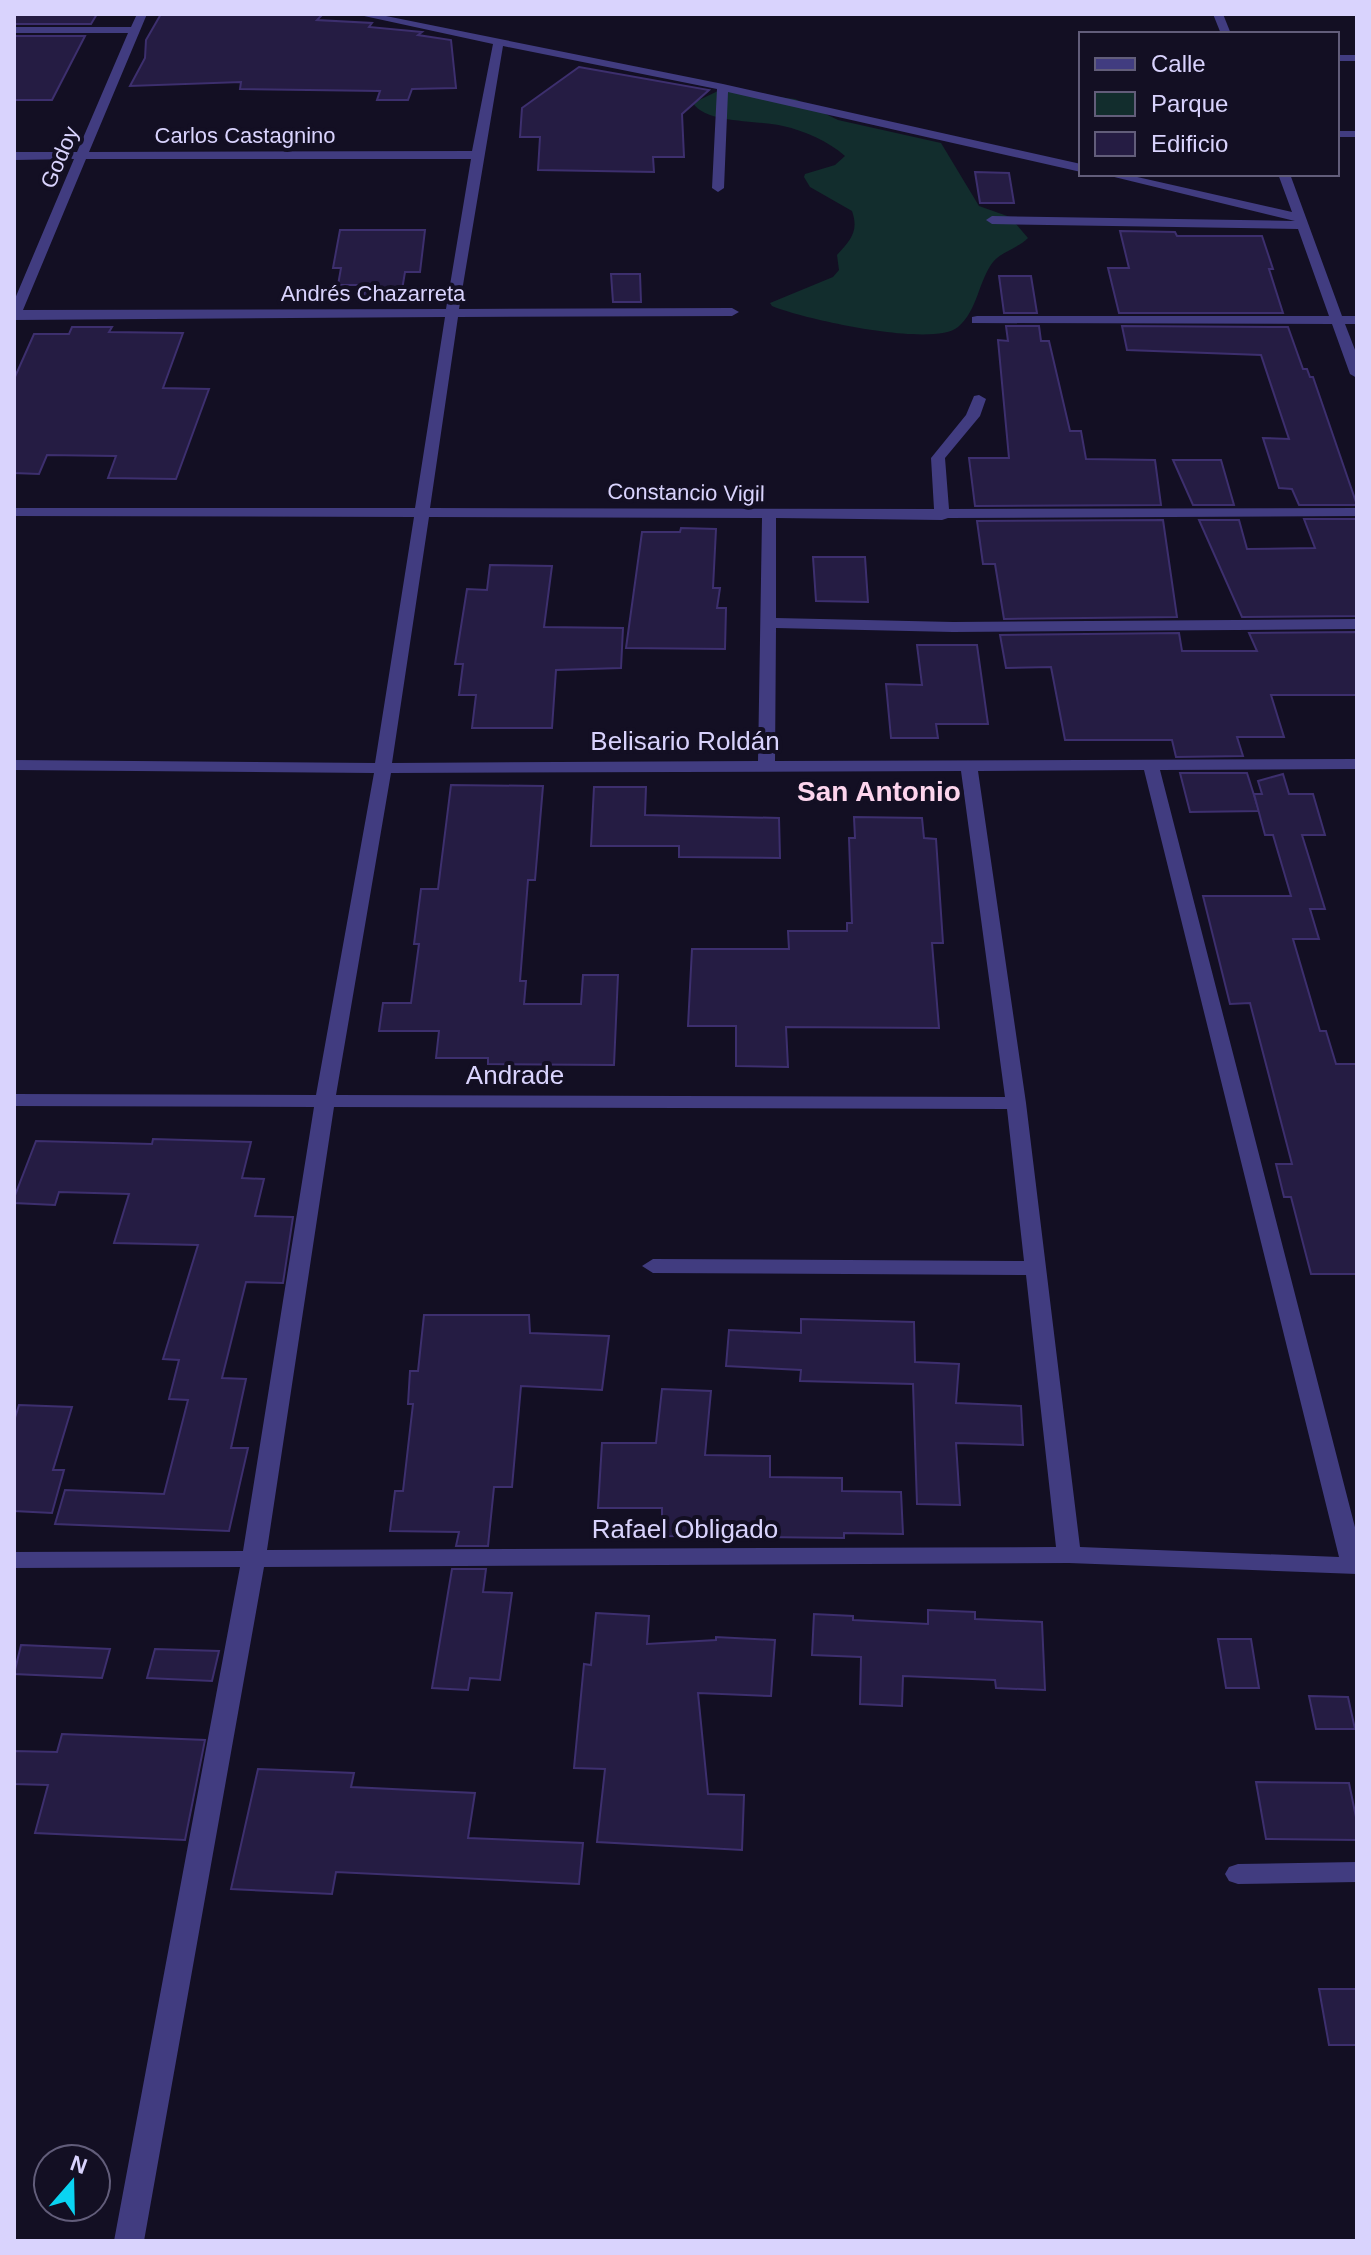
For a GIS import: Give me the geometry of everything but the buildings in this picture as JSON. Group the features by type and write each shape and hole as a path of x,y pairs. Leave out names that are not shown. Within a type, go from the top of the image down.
{"street":[{"name":"Godoy","path":"14,314 142,14"},
{"path":"360,14 723,87 1079,168"},
{"path":"14,30 137,30"},
{"path":"129,2241 254,1558 325,1100 383,768 477,155 499,40"},
{"path":"718,188 723,87"},
{"name":"Carlos Castagnino","path":"14,156 477,155"},
{"path":"1116,176 1299,221"},
{"path":"1285,176 1357,374"},
{"path":"992,220 1299,221"},
{"name":"Andrés Chazarreta","path":"14,314 732,312"},
{"path":"977,320 1357,320"},
{"path":"942,516 938,458 973,416 979,399"},
{"name":"Constancio Vigil","path":"14,512 422,511 942,516 1357,512"},
{"path":"766,767 769,515"},
{"path":"768,623 953,627 1357,624"},
{"path":"969,764 1016,1103 1069,1555"},
{"name":"Belisario Roldán","path":"14,765 383,768 1357,764"},
{"path":"1151,766 1355,1566"},
{"name":"Andrade","path":"14,1100 1016,1103"},
{"path":"653,1266 1035,1268"},
{"name":"Rafael Obligado","path":"14,1560 1069,1555 1355,1566"},
{"path":"1238,1874 1357,1872"}],"green space":[{"path":"720,90 795,99 838,120 941,143 979,206 1010,217 1028,238 993,262 965,320 944,333 896,333 867,329 811,318 772,306 770,303 833,277 839,270 837,255 854,230 852,211 810,187 804,177 805,174 835,165 845,156 824,141 800,131 709,115 693,103"}],"district":[{"name":"San Antonio","path":"879,791"}]}
